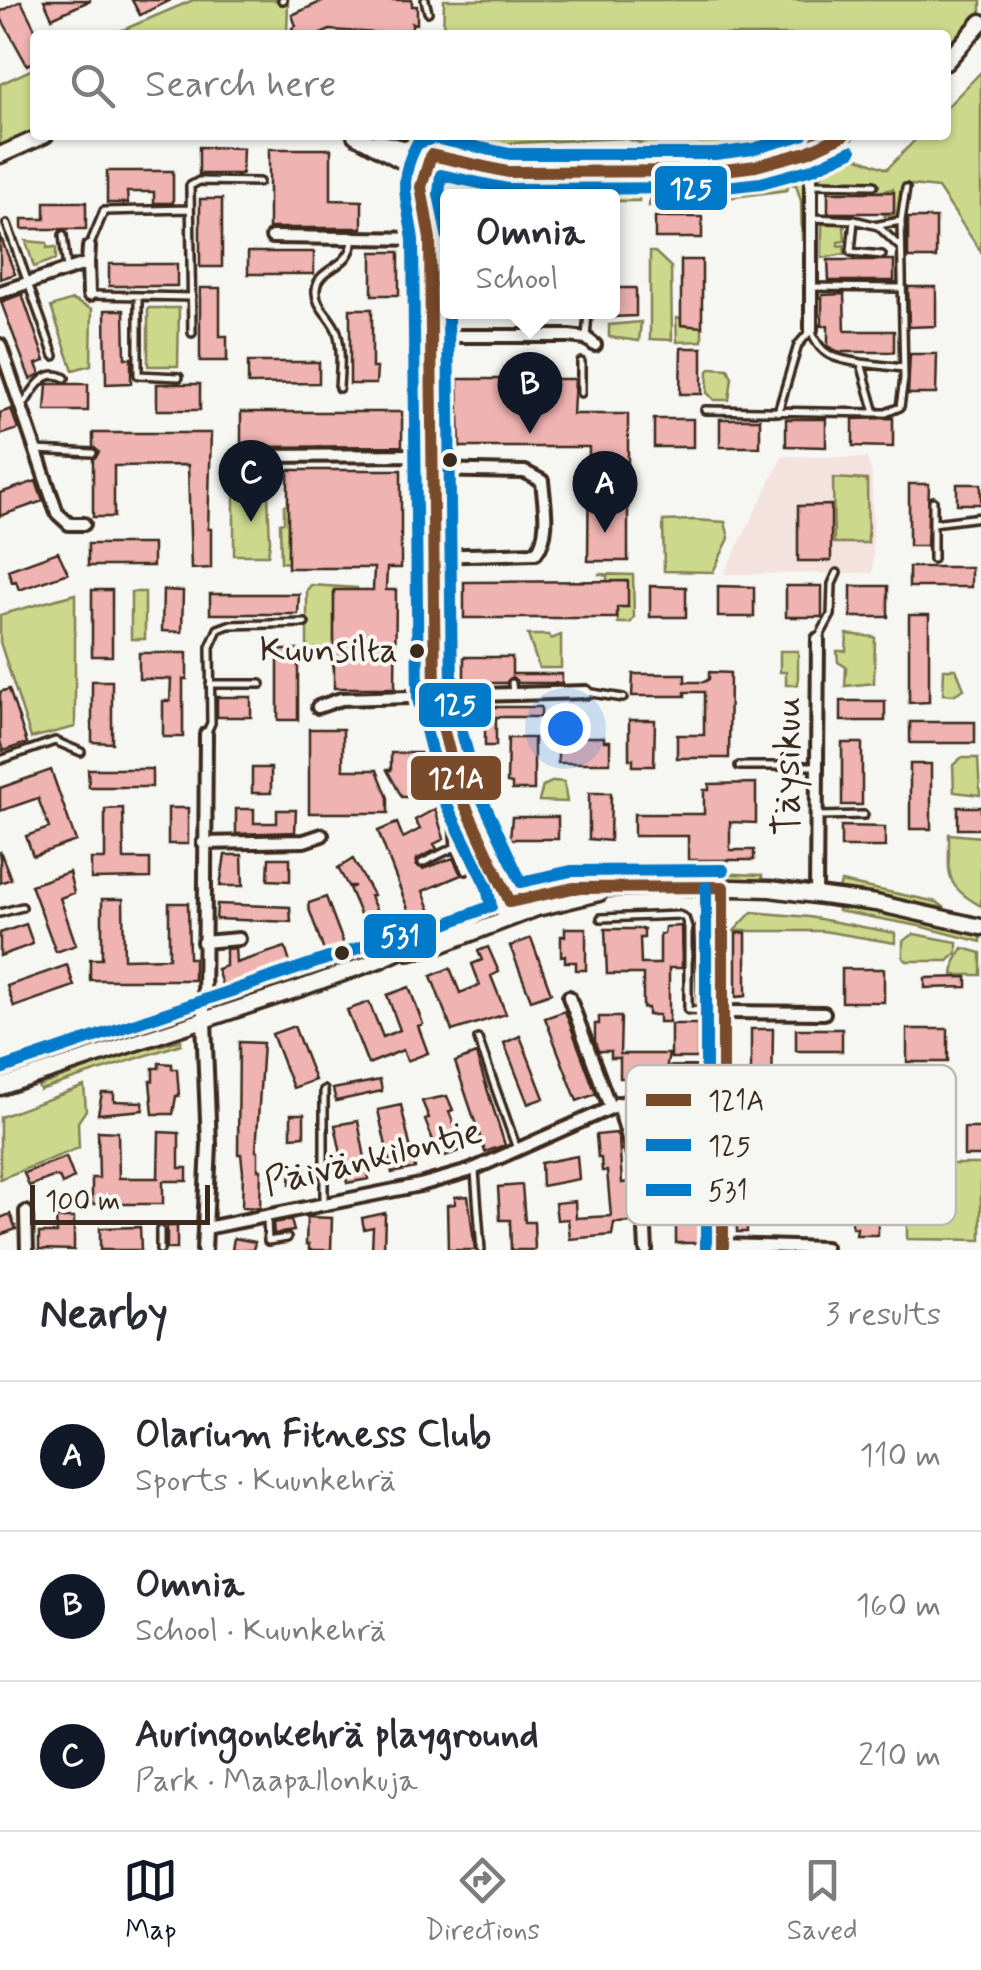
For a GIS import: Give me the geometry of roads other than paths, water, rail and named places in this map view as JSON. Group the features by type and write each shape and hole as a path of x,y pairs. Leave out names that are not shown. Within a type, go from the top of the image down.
{"main road":[{"path":"951,56 981,22"},
{"path":"0,155 34,140"},
{"path":"366,140 428,172 508,172 716,171 756,166 808,152 833,140"},
{"path":"373,140 508,172"},
{"path":"431,155 420,197 430,239 435,697 471,818 477,853 506,909"},
{"path":"0,1087 382,959 440,945 506,909 614,888 723,887 816,894 915,910 981,928"}],"street":[{"path":"808,152 811,330"},
{"path":"272,236 430,239"},
{"path":"89,248 89,295"},
{"path":"0,292 88,263"},
{"path":"431,336 591,341"},
{"path":"0,345 57,513 69,524 84,524"},
{"path":"257,456 431,462 525,472 542,481 545,522 543,544 536,553 431,556"},
{"name":"Täysikuu","path":"816,894 818,639"},
{"path":"318,707 350,695 435,697 512,688 586,692"},
{"path":"204,1250 208,1145 203,942 206,734"},
{"path":"204,843 304,841 322,836"},
{"path":"723,887 723,1065"},
{"path":"203,942 238,939"},
{"path":"568,997 626,1139"},
{"path":"724,1012 824,1013"},
{"name":"Päivänkilontie","path":"206,1228 420,1185 475,1168 626,1102"},
{"path":"26,1212 27,1250"},
{"path":"645,1225 646,1250"},
{"path":"724,1248 824,1248"}],"lane":[{"path":"425,0 428,12"},
{"path":"192,333 190,186 260,182"},
{"path":"811,184 874,185"},
{"path":"706,410 886,413 900,407 903,368 900,220 906,188"},
{"path":"89,248 104,211 189,210"},
{"path":"811,218 854,220 878,226 900,220"},
{"path":"854,220 851,252 882,254"},
{"path":"6,224 54,356"},
{"path":"878,226 901,248"},
{"path":"63,235 67,269"},
{"path":"340,388 338,334 318,301 316,287 321,276 346,260 354,238"},
{"path":"811,286 902,288"},
{"path":"89,295 192,297"},
{"path":"138,296 138,376 180,376"},
{"path":"589,319 591,341"},
{"path":"778,412 798,345 811,330 816,344 831,358 903,368"},
{"path":"581,362 581,393"},
{"path":"861,363 875,413"},
{"path":"21,408 40,380 56,374 65,378"},
{"path":"36,450 93,452"},
{"path":"933,559 934,501"},
{"path":"933,523 981,517"},
{"path":"818,639 831,615 832,584 837,574"},
{"path":"206,734 210,723 210,646 218,629 229,624 305,623"},
{"path":"210,684 260,684"},
{"path":"586,692 622,698"},
{"path":"0,760 55,742 81,752"},
{"path":"739,766 818,766"},
{"path":"818,816 864,815"},
{"path":"466,871 455,847 452,822 458,816 471,818"},
{"path":"422,863 455,847"},
{"path":"0,913 22,907"},
{"path":"602,918 685,918 688,1010 724,1012"},
{"path":"478,1039 517,1150"},
{"path":"324,1090 324,1205"},
{"path":"475,1168 481,1250"},
{"path":"267,1217 268,1241 288,1238"},
{"path":"160,1230 160,1250"}],"place":[{"name":"Omnia","path":"530,434"},
{"name":"Auringonkehrä playground","path":"251,522"},
{"name":"Olarium Fitness Club","path":"605,533"},
{"name":"Kuunsilta","path":"417,651"}]}
